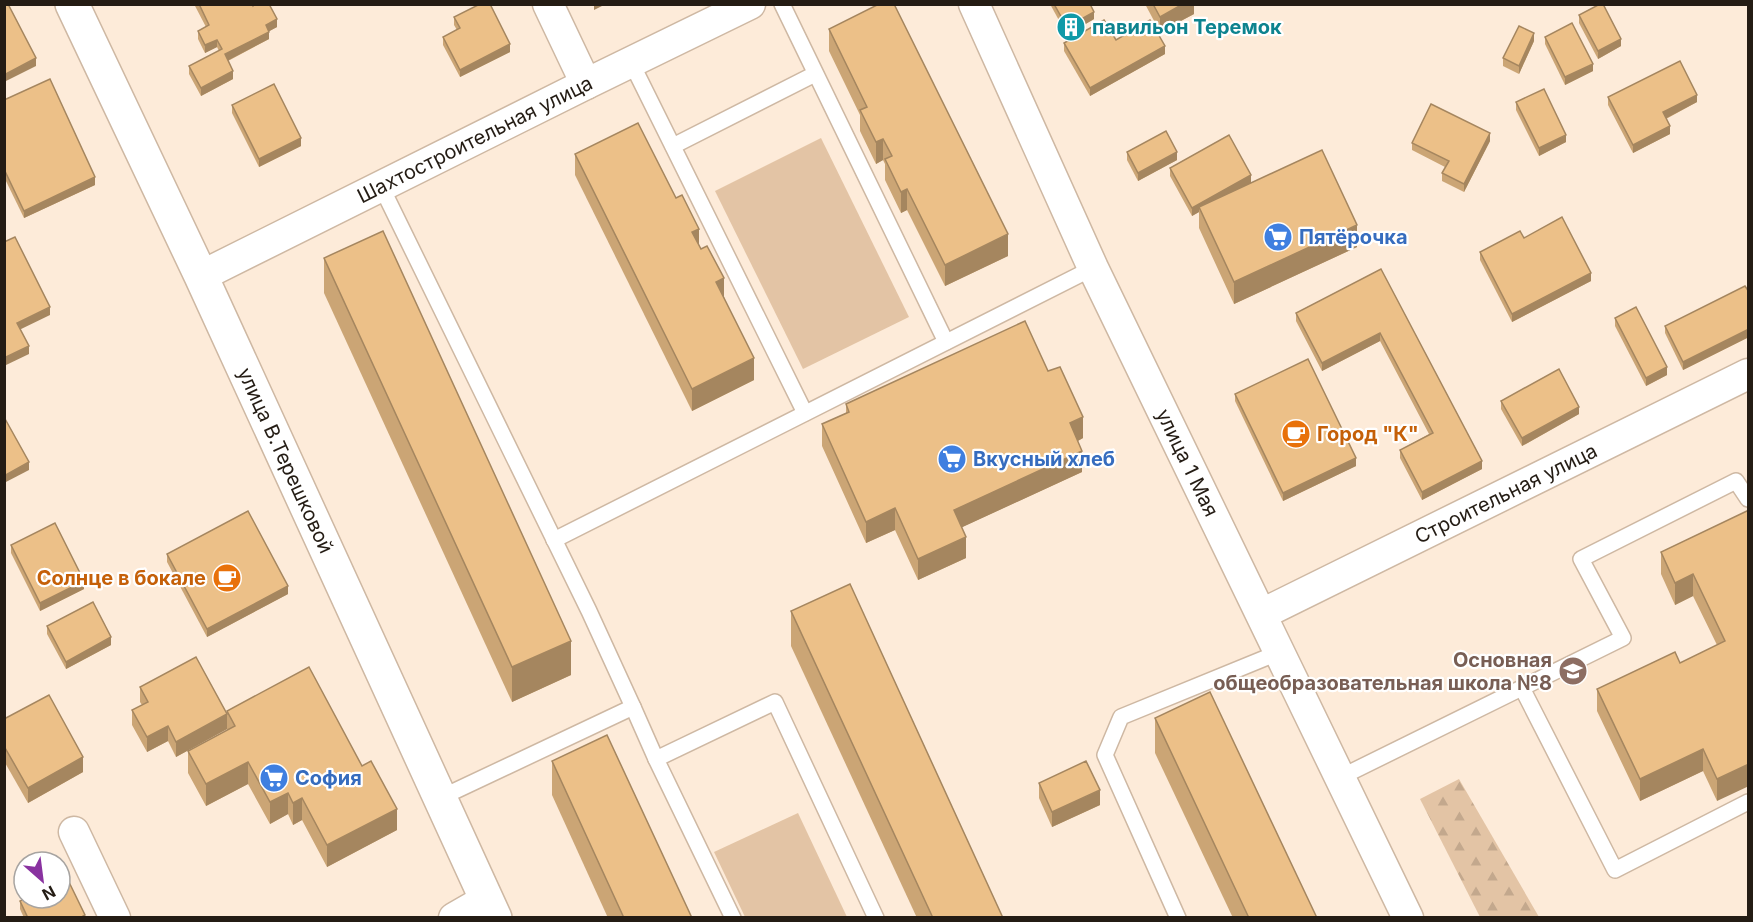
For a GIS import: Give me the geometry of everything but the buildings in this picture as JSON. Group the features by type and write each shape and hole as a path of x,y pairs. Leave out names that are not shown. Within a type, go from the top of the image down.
{"main road":[{"name":"улица В.Терешковой","path":"72,4 201,276 491,908"}],"street":[{"path":"548,4 586,84"},
{"name":"Шахтостроительная улица","path":"201,276 750,4"},
{"name":"улица 1 Мая","path":"974,4 1093,268 1408,918"},
{"name":"Строительная улица","path":"1262,614 1749,374"},
{"path":"74,832 115,918"},
{"path":"454,918 491,908"}],"lane":[{"path":"782,4 946,342"},
{"path":"631,62 805,413"},
{"path":"673,146 815,74"},
{"path":"381,186 590,611 656,759 733,918"},
{"path":"554,540 1093,268"},
{"path":"1341,777 1623,638 1581,559 1736,482 1749,499"},
{"path":"1178,918 1105,755 1121,717 1280,652"},
{"path":"1522,688 1615,870 1749,802"},
{"path":"656,759 775,702 876,918"},
{"path":"440,798 633,707"}],"green space":[{"path":"821,138 909,317 803,369 715,191"},
{"path":"1459,779 1539,917 1480,917 1420,799"},
{"path":"798,813 847,917 745,917 714,852"}],"place":[{"name":"павильон Теремок","path":"1071,27"},
{"name":"Пятёрочка","path":"1278,237"},
{"name":"Город \"К\"","path":"1296,434"},
{"name":"Вкусный хлеб","path":"952,459"},
{"name":"Солнце в бокале","path":"227,578"},
{"name":"Основная общеобразовательная школа №8","path":"1573,671"},
{"name":"София","path":"274,778"}]}
